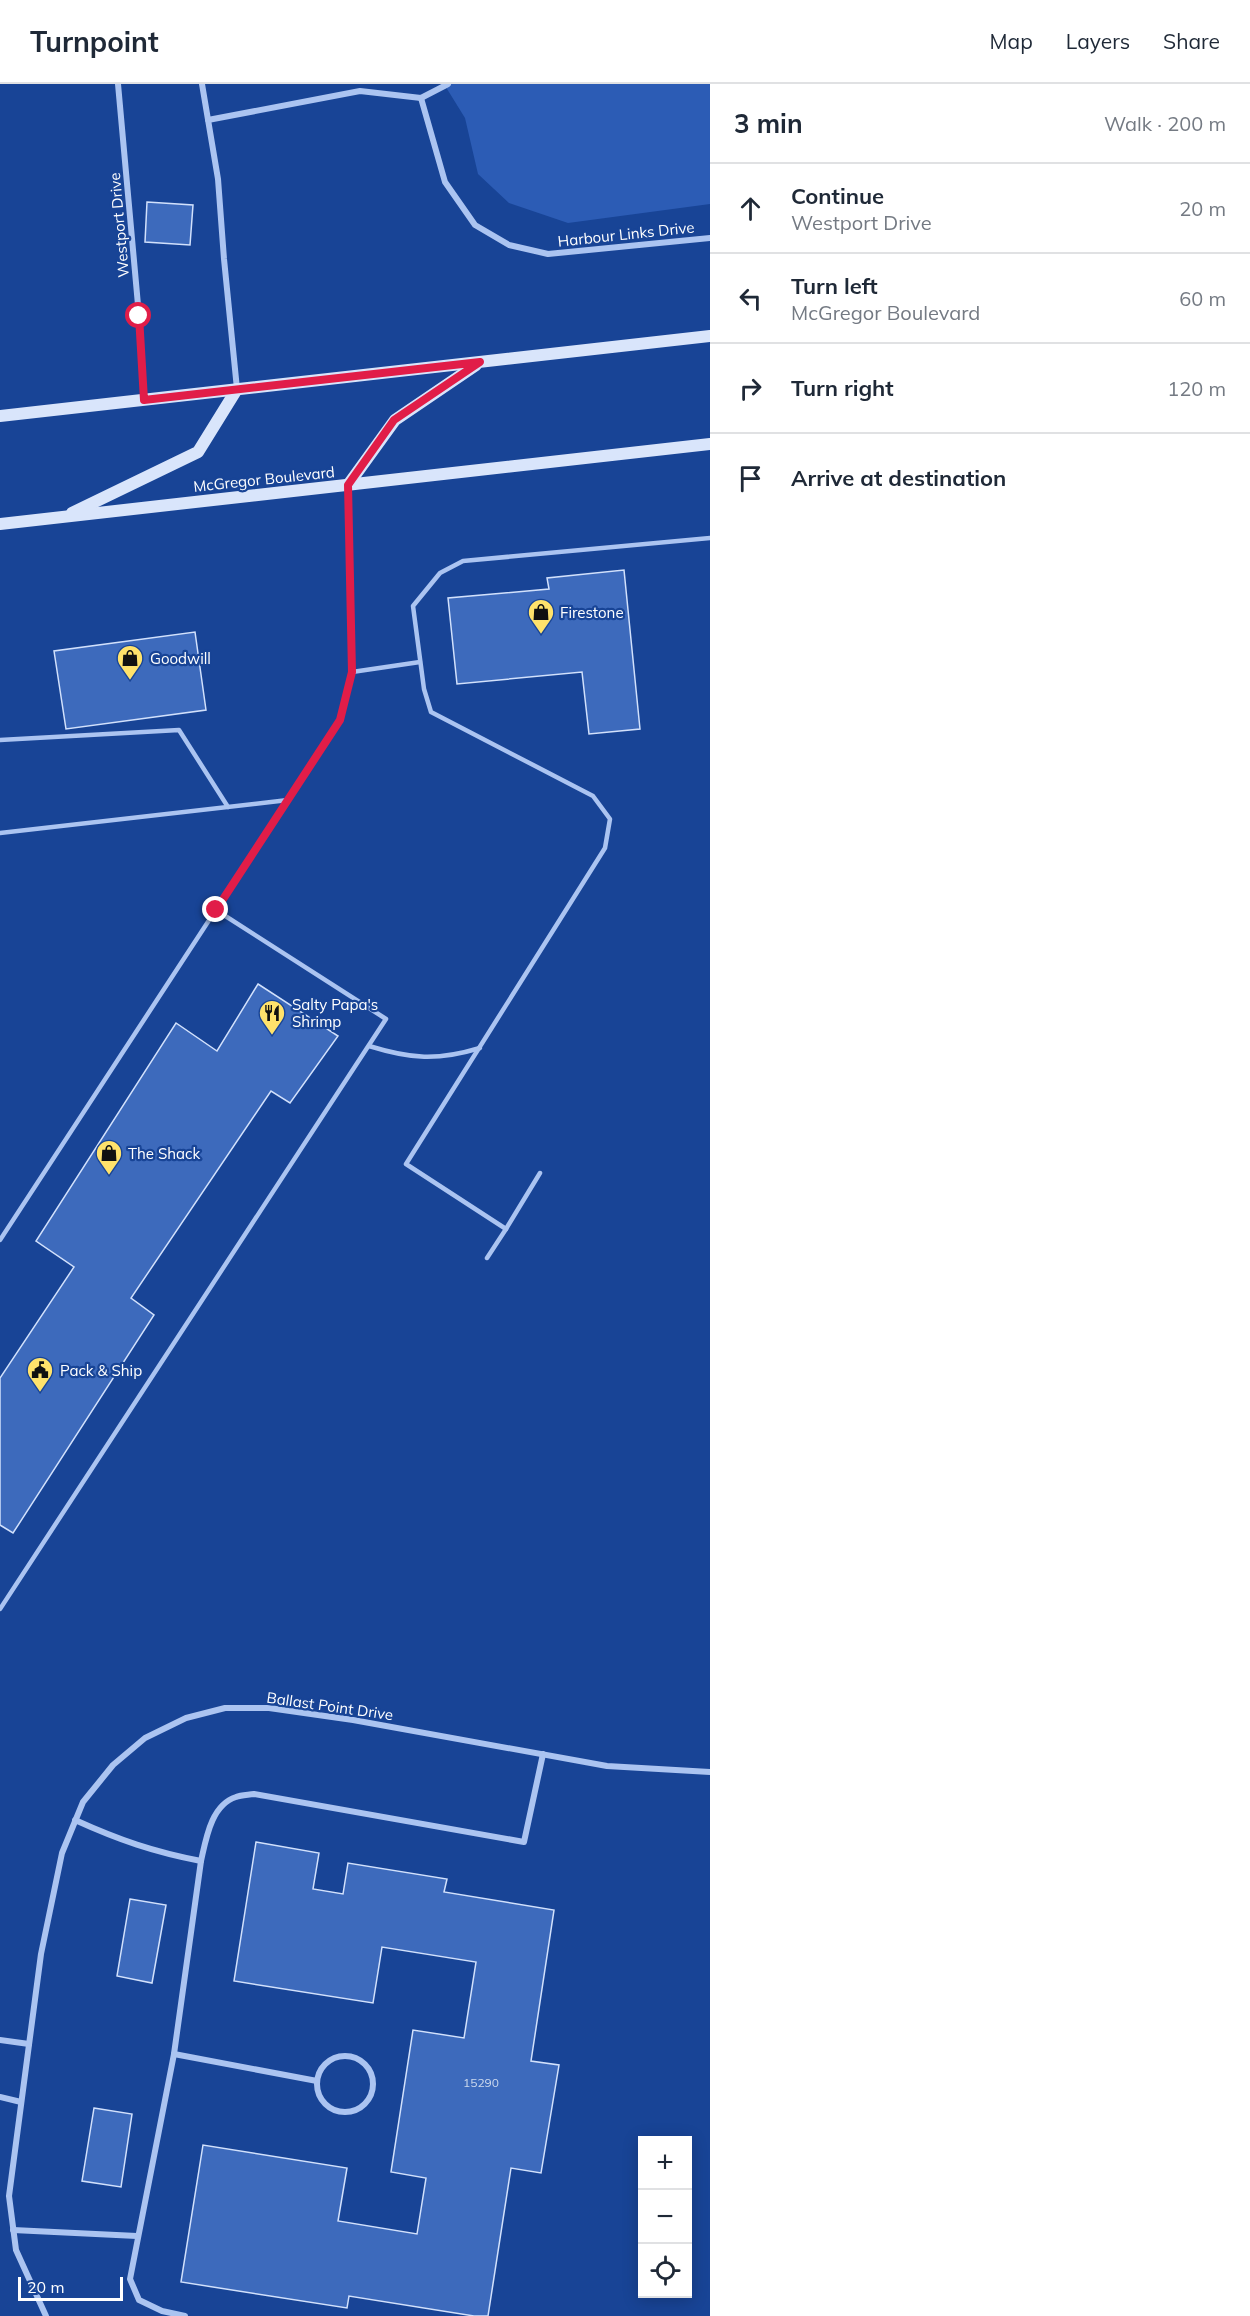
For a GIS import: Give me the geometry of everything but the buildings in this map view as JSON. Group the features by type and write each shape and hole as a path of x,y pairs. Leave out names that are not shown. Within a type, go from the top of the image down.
{"main road":[{"path":"0,416 710,336"},
{"path":"348,485 394,420 480,362"},
{"path":"62,517 198,452 237,389"},
{"name":"McGregor Boulevard","path":"0,524 710,444"}],"street":[{"name":"Westport Drive","path":"118,84 139,316 144,400"},
{"path":"202,84 218,179 237,389"},
{"path":"208,120 360,91 421,98 448,84"},
{"name":"Harbour Links Drive","path":"421,98 445,182 475,225 509,245 548,254 710,238"},
{"name":"Ballast Point Drive","path":"46,2316 16,2250 9,2196 41,1954 59,1864 83,1802 113,1764 145,1738 186,1718 225,1708 270,1708 607,1766 710,1772"},
{"path":"185,2316 162,2311 139,2300 130,2279 174,2054 201,1861 207,1830 217,1813 233,1798 254,1794 524,1842 543,1754"},
{"path":"75,1820 129,1843 201,1861"},
{"path":"0,2040 29,2044"},
{"path":"174,2054 317,2081"},
{"path":"355,2057 368,2067 372,2075 373,2088 363,2106 346,2112 328,2106 318,2090 317,2081 325,2064 333,2058 355,2057"},
{"path":"0,2097 21,2102"},
{"path":"13,2230 137,2236"}],"lane":[{"path":"0,1240 340,720 352,672 348,485"},
{"path":"506,1229 406,1164 605,848 610,819 593,796 431,712 424,689 413,606 440,573 463,561 710,538"},
{"path":"352,672 420,662"},
{"path":"0,740 179,730 228,807"},
{"path":"0,833 288,800"},
{"path":"0,1609 386,1019 216,910"},
{"path":"369,1046 398,1055 425,1058 454,1056 480,1048"},
{"path":"487,1258 540,1173"}],"shaded area":[{"path":"444,84 710,84 710,204 568,223 509,203 478,174 465,118"}],"place":[{"name":"Firestone","path":"541,635"},
{"name":"Goodwill","path":"130,681"},
{"name":"Salty Papa's Shrimp","path":"272,1036"},
{"name":"The Shack","path":"109,1176"},
{"name":"Pack & Ship","path":"40,1393"}],"route":[{"path":"139,316 144,400 480,362 394,420 348,485 352,672 340,720 216,910"}]}
